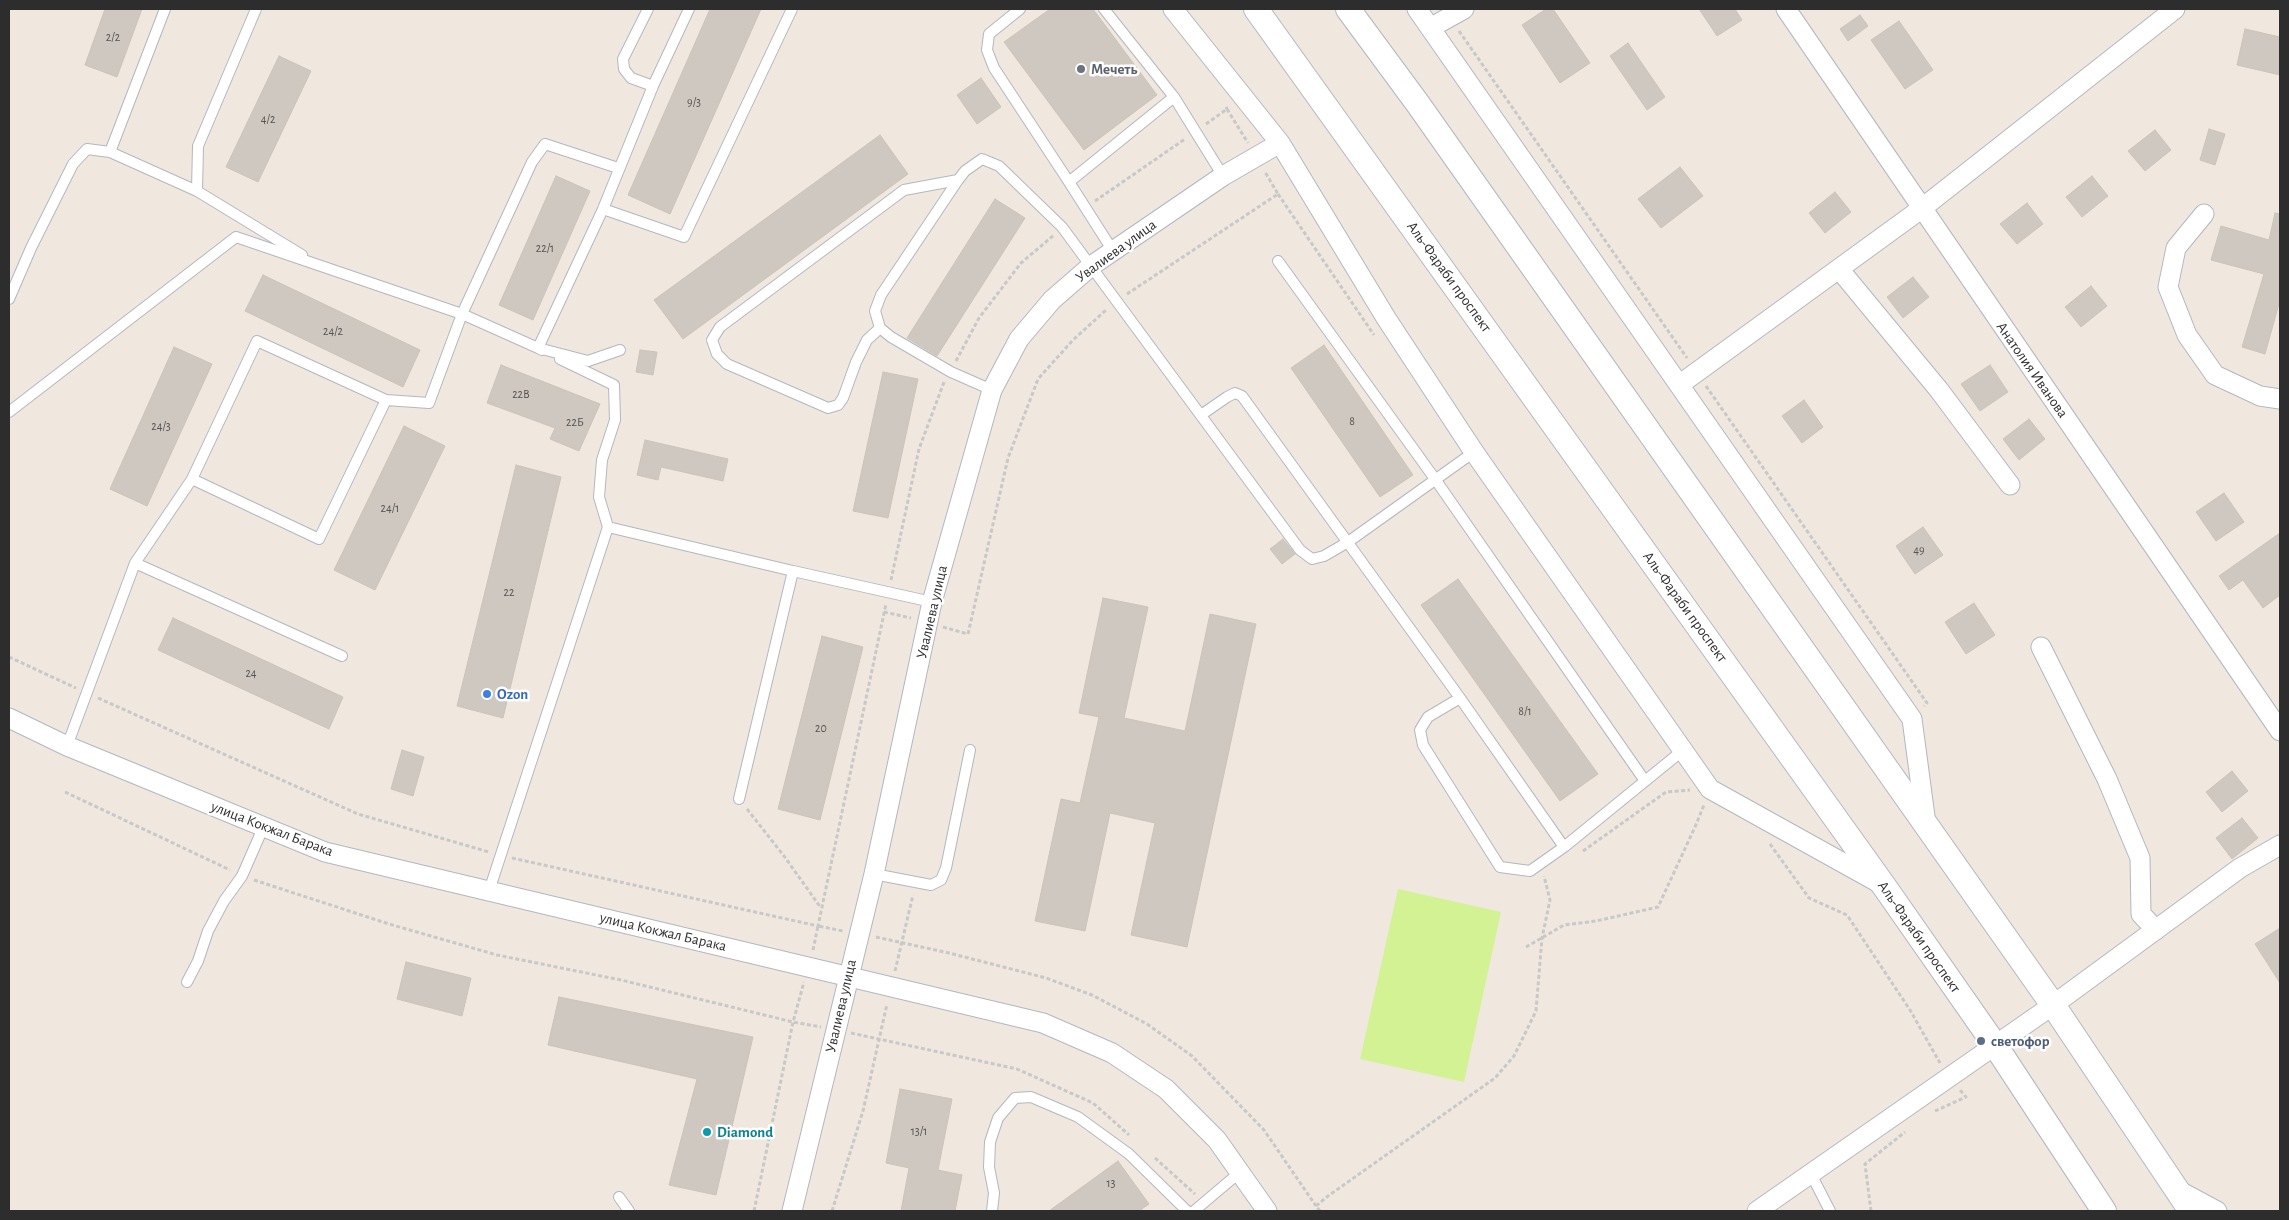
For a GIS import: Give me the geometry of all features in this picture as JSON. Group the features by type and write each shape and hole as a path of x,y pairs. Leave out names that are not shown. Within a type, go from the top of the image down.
{"street":[{"path":"1173,9 1280,143 1386,318 1474,452 1710,789 1884,886"},
{"name":"Аль-Фараби проспект","path":"1256,9 1884,886 1995,1045 2104,1211"},
{"path":"1348,9 1418,104 2053,1005 2191,1211"},
{"path":"1417,9 1912,719 1926,825"},
{"path":"1430,28 1464,9"},
{"name":"Анатолия Иванова","path":"1786,9 1921,209 2280,731"},
{"path":"1679,385 1921,209 2176,9"},
{"name":"Увалиева улица","path":"792,1211 874,874 932,602 992,390 1019,339 1052,300 1091,266 1223,176 1280,143"},
{"path":"2204,214 2176,248 2168,287 2187,335 2215,375 2260,396 2280,399"},
{"path":"1839,268 1939,390 2010,485"},
{"path":"2041,647 2107,778 2140,858 2141,914 2156,930"},
{"name":"улица Кокжал Барака","path":"9,718 67,746 325,852 848,975 1043,1023 1112,1052 1166,1089 1217,1140 1267,1211"},
{"path":"1758,1211 2053,1005 2240,868 2280,845"},
{"path":"2089,1188 2095,1211"},
{"path":"2175,1188 2217,1211"}],"lane":[{"path":"110,152 165,9"},
{"path":"197,191 198,146 256,9"},
{"path":"648,9 624,59 624,70 631,78 653,86"},
{"path":"538,348 603,209 618,168 653,86 689,9"},
{"path":"603,209 684,237 792,9"},
{"path":"1020,9 989,34 987,50 994,68 1113,251"},
{"path":"1104,9 1174,97 1223,176"},
{"path":"1069,182 1174,97"},
{"path":"67,746 135,563 192,479 257,341 386,400 429,403 462,314 532,162 545,144 618,168"},
{"path":"9,298 31,248 73,164 87,149 110,152 197,191 320,266"},
{"path":"992,390 951,372 891,337 880,328 875,311 882,295 958,180 965,171 982,159 999,166 1062,227 1300,550 1312,559 1324,556 1348,542 1474,452"},
{"path":"880,328 867,340 856,362 843,398 838,405 828,408 727,364 717,354 712,340 720,327 904,190 958,180"},
{"path":"9,412 236,237 462,314 614,385 615,420 602,460 599,497 608,527 489,891"},
{"path":"1278,261 1435,479 1645,781"},
{"path":"538,348 588,361 620,350"},
{"path":"1201,415 1228,397 1235,394 1242,396 1460,698 1564,847"},
{"path":"192,479 319,539 386,400"},
{"path":"608,527 888,594 932,602"},
{"path":"135,563 342,656"},
{"path":"739,799 793,572"},
{"path":"1460,698 1428,717 1420,730 1423,745 1500,867 1530,871 1564,847 1682,751"},
{"path":"874,874 931,885 940,880 946,868 970,750"},
{"path":"188,982 198,961 208,930 224,901 242,876 263,828"},
{"path":"992,1211 994,1193 990,1167 990,1142 998,1118 1015,1098 1031,1097 1078,1117 1129,1154 1187,1211"},
{"path":"1194,1211 1240,1173"},
{"path":"1811,1174 1830,1211"},
{"path":"619,1197 629,1211"}],"path":[{"path":"884,612 968,634 1008,458 1038,379 1073,340 1116,301 1278,194 1224,102"},
{"path":"1085,208 1227,109"},
{"path":"754,1211 793,1022 809,967 822,909 919,449 943,383 951,372 979,318 1022,263 1062,227"},
{"path":"9,657 358,814 501,856 903,943 1046,978 1092,995 1147,1024 1192,1056 1264,1130 1320,1211"},
{"path":"1526,947 1564,925 1596,921 1658,907 1696,828 1710,789 1666,792 1579,854 1564,847"},
{"path":"65,792 242,876 370,918 497,955 621,980 793,1022 1017,1069 1092,1103 1136,1141"},
{"path":"739,799 784,856 822,909"},
{"path":"1765,838 1809,898 1847,915 1910,1010 1948,1078 1966,1097 1928,1114"},
{"path":"1316,1206 1495,1078 1508,1064 1536,1011 1542,938 1550,900 1541,863"},
{"path":"832,1211 863,1111 890,986 903,943 916,882"},
{"path":"1871,1211 1865,1164 1906,1131"},
{"path":"1150,1154 1204,1203"}],"green space":[{"path":"1398,889 1501,912 1464,1082 1360,1059"}],"building":[{"path":"105,9 142,9 117,77 85,65"},
{"path":"710,9 761,9 670,214 628,195"},
{"name":"Мечеть","path":"1050,9 1093,9 1157,95 1084,150 1004,42"},
{"path":"1546,9 1553,9 1590,63 1560,83 1522,25"},
{"path":"1699,9 1735,9 1742,20 1717,36"},
{"path":"1860,15 1868,26 1848,41 1840,29"},
{"path":"1899,21 1933,70 1905,89 1871,40"},
{"path":"2245,29 2280,37 2280,75 2237,65"},
{"path":"1628,43 1665,97 1647,110 1610,56"},
{"path":"279,56 311,71 258,182 226,167"},
{"path":"981,78 1001,107 977,124 957,95"},
{"path":"2209,129 2225,134 2215,165 2200,160"},
{"path":"2155,130 2171,150 2145,171 2128,151"},
{"path":"880,135 908,174 683,339 654,300"},
{"path":"1680,167 1703,196 1661,228 1638,199"},
{"path":"556,176 590,191 533,320 499,305"},
{"path":"2092,176 2108,196 2082,217 2066,197"},
{"path":"1835,192 1851,212 1825,233 1809,213"},
{"path":"995,199 1025,218 937,356 907,338"},
{"path":"2027,203 2043,224 2017,244 2000,224"},
{"path":"2275,213 2280,214 2280,300 2265,354 2242,347 2264,274 2211,260 2221,226 2269,240"},
{"path":"263,275 420,350 403,387 245,311"},
{"path":"1913,277 1929,297 1903,318 1887,297"},
{"path":"2091,286 2107,306 2081,327 2065,307"},
{"path":"1324,345 1413,475 1380,497 1291,368"},
{"path":"174,347 212,364 147,506 110,489"},
{"path":"640,350 657,352 653,375 636,372"},
{"path":"501,365 600,404 579,451 550,439 555,428 487,403"},
{"path":"1990,365 2008,392 1980,411 1961,384"},
{"path":"883,372 918,379 888,518 853,511"},
{"path":"1804,400 1823,427 1802,443 1782,416"},
{"path":"2029,419 2045,439 2019,460 2003,439"},
{"path":"404,426 445,446 375,590 334,570"},
{"path":"645,440 728,459 723,481 661,467 658,480 637,475"},
{"path":"516,465 561,477 503,718 457,706"},
{"path":"2224,493 2244,522 2216,541 2196,512"},
{"path":"1923,527 1943,555 1915,574 1896,546"},
{"path":"2280,533 2280,595 2263,608 2243,580 2229,590 2219,576"},
{"path":"1283,539 1295,554 1282,564 1270,549"},
{"path":"1458,579 1598,774 1560,801 1421,605"},
{"path":"1103,598 1148,607 1124,718 1185,731 1210,614 1256,624 1187,947 1131,935 1155,823 1110,813 1085,931 1035,921 1061,799 1080,803 1099,717 1079,713"},
{"path":"1974,603 1995,635 1966,654 1945,622"},
{"path":"173,618 343,697 329,729 158,650"},
{"path":"822,636 863,647 820,820 778,809"},
{"path":"402,750 424,757 413,796 391,789"},
{"path":"2232,771 2248,791 2222,812 2206,792"},
{"path":"2242,818 2258,838 2232,859 2216,838"},
{"path":"2280,928 2280,983 2255,944"},
{"path":"406,962 471,978 462,1016 397,999"},
{"name":"Diamond","path":"559,997 753,1037 716,1195 669,1185 697,1079 548,1045"},
{"path":"900,1089 952,1099 938,1170 962,1175 955,1211 901,1211 909,1168 886,1163"},
{"path":"1118,1161 1149,1204 1139,1211 1049,1211"}],"place":[{"name":"Мечеть","path":"1081,69"},
{"name":"Ozon","path":"487,694"},
{"name":"светофор","path":"1981,1041"},
{"name":"Diamond","path":"707,1132"}]}
